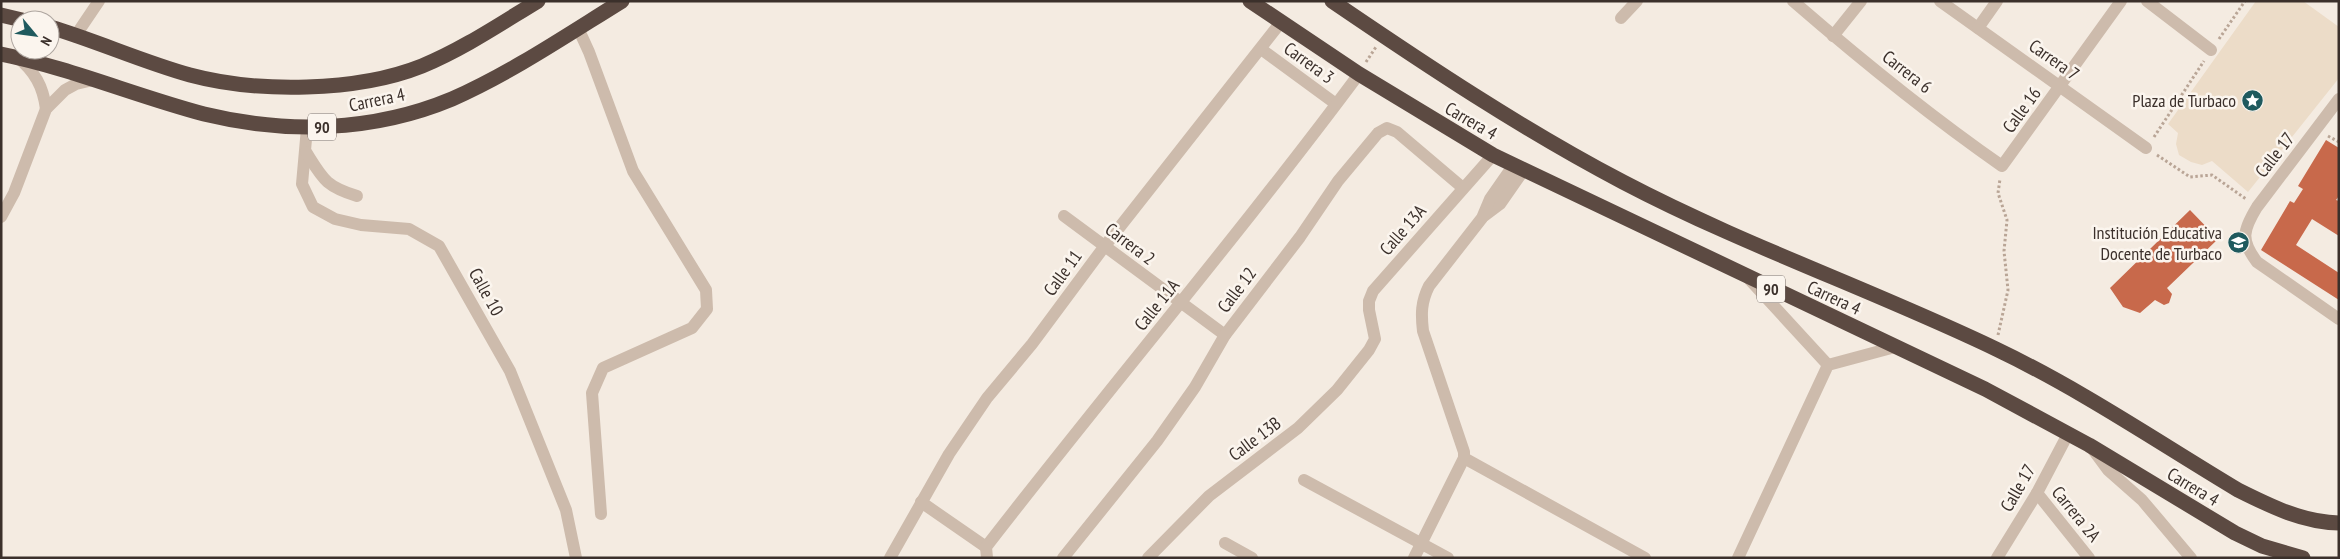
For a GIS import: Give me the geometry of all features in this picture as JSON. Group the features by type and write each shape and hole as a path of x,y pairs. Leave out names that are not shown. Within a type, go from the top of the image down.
{"highway":[{"name":"Carrera 4","path":"60,30 190,75 220,81 258,86 339,84 385,77 420,67 477,39 538,1"},
{"name":"Carrera 4","path":"24,60 146,98 241,122 307,128 342,126 381,120 450,99 482,84 622,1"},
{"name":"Carrera 4","path":"1250,1 1362,69 1492,155 1749,279 1985,389 2089,445 2235,534 2262,546 2302,558"},
{"name":"Carrera 4","path":"1332,1 1517,121 1624,183 1717,227 1995,348 2062,383 2238,490 2274,508 2300,517 2339,523"}],"street":[{"path":"76,35 99,1"},
{"path":"1621,18 1637,1"},
{"name":"Carrera 6","path":"1793,1 1833,36 1968,142 2002,166"},
{"path":"1833,36 1861,1"},
{"name":"Carrera 7","path":"1940,1 2146,148"},
{"path":"1978,28 1997,1"},
{"name":"Calle 16","path":"2002,166 2120,1"},
{"path":"2147,1 2211,50"},
{"name":"Calle 11","path":"890,558 920,502 949,454 987,398 1032,344 1104,246 1282,22"},
{"path":"578,28 589,52 633,171 706,290 707,309 692,328 603,368 592,392 601,514"},
{"name":"Carrera 3","path":"1261,49 1336,104"},
{"path":"20,60 29,67 38,80 44,94 46,110"},
{"name":"Calle 11A","path":"986,552 1066,444 1181,304 1362,69"},
{"path":"1,217 14,193 46,110 65,90 76,84 93,80"},
{"name":"Calle 17","path":"2339,100 2257,207 2247,222 2244,236 2248,250 2257,262 2339,319"},
{"name":"Calle 10","path":"307,128 302,184 313,207 335,219 361,225 409,229 439,246 510,371 566,510 576,558"},
{"name":"Calle 12","path":"1063,558 1157,441 1195,387 1225,335 1300,237 1338,181 1378,133 1387,128 1397,132 1463,188"},
{"path":"306,152 327,183 336,190 357,196"},
{"name":"Calle 13A","path":"1375,339 1368,301 1373,291 1492,155"},
{"path":"1414,558 1464,458 1464,452 1423,331 1420,311 1423,298 1429,286 1482,218 1490,199 1518,168"},
{"name":"Carrera 2","path":"1064,216 1225,335"},
{"path":"1749,279 1828,365"},
{"name":"Calle 13B","path":"1148,558 1209,496 1304,422 1337,390 1369,350 1375,339"},
{"path":"1738,558 1828,365 1894,347"},
{"name":"Calle 17","path":"1997,558 2037,492 2068,434"},
{"path":"2089,445 2108,470 2142,500 2191,558"},
{"path":"1464,458 1645,558"},
{"path":"1304,480 1448,558"},
{"name":"Carrera 2A","path":"2037,492 2089,558"},
{"path":"920,502 986,552"},
{"path":"1225,544 1252,558"}],"path":[{"path":"2245,1 2146,148 2190,177 2212,175 2257,207"},
{"path":"1362,69 1375,48"},
{"path":"1995,348 2008,290 2004,252 2007,220 1998,193 2002,166"}],"shaded area":[{"name":"Plaza de Turbaco","path":"2256,1 2303,1 2339,27 2339,78 2248,192 2212,161 2202,165 2191,162 2179,155 2176,144 2178,133 2168,124"}],"building":[{"path":"2326,140 2339,148 2339,196 2336,200 2339,201 2339,236 2312,219 2296,245 2339,273 2339,300 2261,250 2290,201 2294,203 2303,189 2298,186"},
{"path":"2190,210 2218,239 2167,288 2172,294 2169,303 2164,305 2155,300 2140,313 2123,307 2110,288"}],"place":[{"name":"Plaza de Turbaco","path":"2252,101"},
{"name":"Institución Educativa Docente de Turbaco","path":"2238,243"}]}
